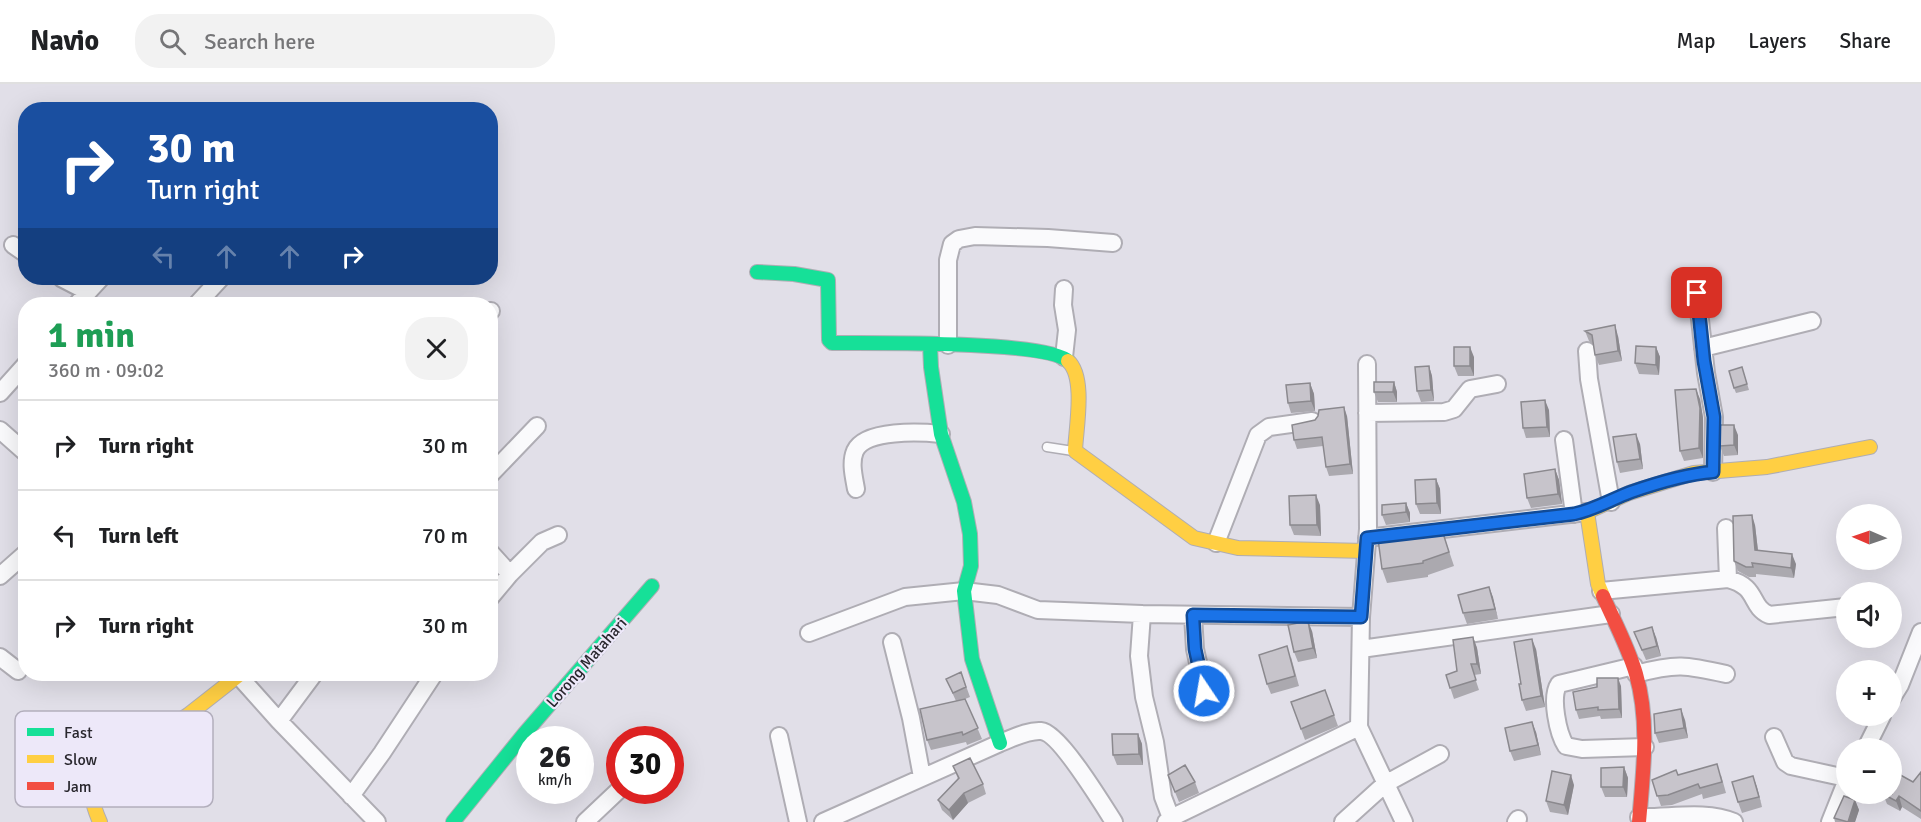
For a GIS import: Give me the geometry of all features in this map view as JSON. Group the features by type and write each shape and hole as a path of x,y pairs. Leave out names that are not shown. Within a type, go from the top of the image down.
{"street":[{"path":"948,345 948,260 952,244 959,239 975,236 1113,243"},
{"path":"757,272 794,274 828,280 830,340 832,343 930,344 1035,350 1064,357 1074,366 1079,388 1075,451 1194,538 1238,548 1367,545 1581,513 1629,493 1694,473 1767,467 1870,447"},
{"path":"69,285 82,297"},
{"path":"84,297 95,285"},
{"path":"203,297 215,285"},
{"path":"1064,289 1063,304 1067,330 1064,357"},
{"path":"1697,293 1714,417 1713,472"},
{"path":"1703,348 1812,321"},
{"path":"930,344 941,434 964,502 970,534 971,566 964,591 972,658 1000,742"},
{"path":"1587,351 1588,379 1611,502"},
{"path":"1367,364 1367,545 1361,617 1359,727 1404,822"},
{"path":"0,393 18,372"},
{"path":"1367,413 1444,412 1454,409 1470,389 1497,384"},
{"path":"1216,543 1258,435 1269,427 1312,421"},
{"path":"498,467 537,426"},
{"path":"0,430 18,446"},
{"path":"856,489 852,466 855,452 865,441 884,435 919,431 941,434"},
{"path":"1564,440 1601,591 1635,670 1645,747 1639,819 1694,815 1723,817 1734,822"},
{"path":"1726,528 1728,579"},
{"path":"498,588 542,542 558,535"},
{"path":"498,560 510,573"},
{"path":"0,576 18,561"},
{"path":"1601,591 1728,579 1743,584 1750,590 1762,612 1768,615 1836,608"},
{"name":"Lorong Matahari","path":"453,822 525,733 652,586"},
{"path":"808,633 905,597 964,591 998,595 1038,610 1361,617"},
{"path":"1143,614 1139,656 1144,697 1155,742 1163,797 1169,820 1359,727"},
{"path":"1361,649 1611,614"},
{"path":"1193,615 1195,649 1207,704"},
{"path":"1902,680 1921,632"},
{"path":"892,642 911,718 922,777"},
{"path":"0,657 18,671"},
{"path":"1645,747 1582,749 1566,746 1562,739 1555,700 1554,690 1558,684 1666,666 1689,665 1726,674"},
{"path":"193,711 229,681"},
{"path":"244,681 279,721 377,822"},
{"path":"279,721 309,681"},
{"path":"351,796 429,681"},
{"path":"823,822 1000,742 1033,732 1049,733 1065,750 1114,822"},
{"path":"778,736 798,822"},
{"path":"1774,737 1785,762 1791,766 1836,777"},
{"path":"1343,822 1385,784 1440,754"},
{"path":"585,822 606,802"},
{"path":"1830,822 1837,804"},
{"path":"93,807 100,822"}],"lane":[{"path":"1047,447 1075,451"}],"building":[{"path":"1615,325 1618,351 1595,355 1592,335 1585,331"},
{"path":"1636,346 1656,347 1656,365 1635,363"},
{"path":"1454,347 1470,347 1470,366 1454,366"},
{"path":"1429,366 1431,390 1417,391 1415,367"},
{"path":"1742,367 1747,384 1734,388 1729,371"},
{"path":"1374,382 1394,382 1393,392 1374,392"},
{"path":"1310,383 1311,401 1288,403 1286,385"},
{"path":"1696,389 1700,408 1699,448 1680,451 1675,390"},
{"path":"1545,400 1547,427 1523,428 1521,402"},
{"path":"1344,407 1350,464 1326,467 1322,437 1294,440 1292,425 1315,420 1319,410"},
{"path":"1720,425 1734,425 1734,445 1720,446"},
{"path":"1636,434 1640,459 1617,462 1613,437"},
{"path":"1555,469 1558,494 1527,498 1524,474"},
{"path":"1436,479 1437,503 1416,504 1415,480"},
{"path":"1316,495 1317,525 1290,525 1289,496"},
{"path":"1406,503 1406,512 1382,515 1382,505"},
{"path":"1752,515 1755,550 1792,554 1791,568 1752,563 1753,567 1746,567 1734,561 1733,516"},
{"path":"1406,529 1407,534 1419,532 1419,537 1442,530 1449,552 1423,561 1423,563 1382,569 1378,539 1382,538 1382,532"},
{"path":"1489,587 1495,609 1463,613 1458,595"},
{"path":"1308,621 1313,648 1294,652 1288,625"},
{"path":"1652,627 1657,646 1642,650 1634,632"},
{"path":"1473,637 1477,664 1471,664 1476,680 1450,688 1446,675 1457,671 1453,640"},
{"path":"1532,639 1541,696 1522,700 1514,642"},
{"path":"1287,646 1295,676 1267,684 1259,655"},
{"path":"961,672 966,687 953,693 946,679"},
{"path":"1597,678 1618,678 1619,709 1598,710 1598,707 1576,710 1573,692 1597,687"},
{"path":"1325,690 1334,715 1301,729 1291,702"},
{"path":"965,699 978,728 963,735 962,732 927,740 920,709"},
{"path":"1681,709 1684,728 1655,733 1654,714"},
{"path":"1532,722 1538,745 1510,751 1505,728"},
{"path":"1112,734 1138,734 1139,754 1113,755"},
{"path":"970,758 983,784 964,793 949,810 938,800 959,778 953,766"},
{"path":"1717,764 1722,782 1700,788 1698,784 1668,795 1657,796 1652,780 1676,770 1678,775"},
{"path":"1185,765 1195,782 1175,792 1168,775"},
{"path":"1624,767 1623,787 1601,787 1601,768"},
{"path":"1552,771 1571,775 1564,805 1546,801"},
{"path":"1921,772 1921,811 1902,798 1902,776 1913,782"},
{"path":"1753,776 1759,797 1738,802 1732,782"},
{"path":"1840,804 1854,804 1848,822 1834,818"}],"traffic: fast":[{"path":"757,272 794,274 828,280 829,340 832,343 956,344 1028,350 1053,354 1068,361"},
{"path":"930,344 941,434 964,502 970,534 971,566 964,591 972,659 1000,743"},
{"path":"453,822 525,733 652,586"}],"traffic: slow":[{"path":"1068,361 1074,369 1078,390 1075,451 1194,538 1238,548 1366,551"},
{"path":"1603,596 1598,584 1587,512 1629,493 1694,473 1767,467 1870,447"},
{"path":"193,711 231,681"},
{"path":"94,807 100,822"}],"traffic: jam":[{"path":"1603,596 1629,654 1636,674 1643,710 1644,748 1639,822"}],"route":[{"path":"1204,691 1195,649 1193,615 1361,617 1367,538 1587,512 1629,493 1694,473 1713,472 1714,417 1704,361 1697,293"}]}
